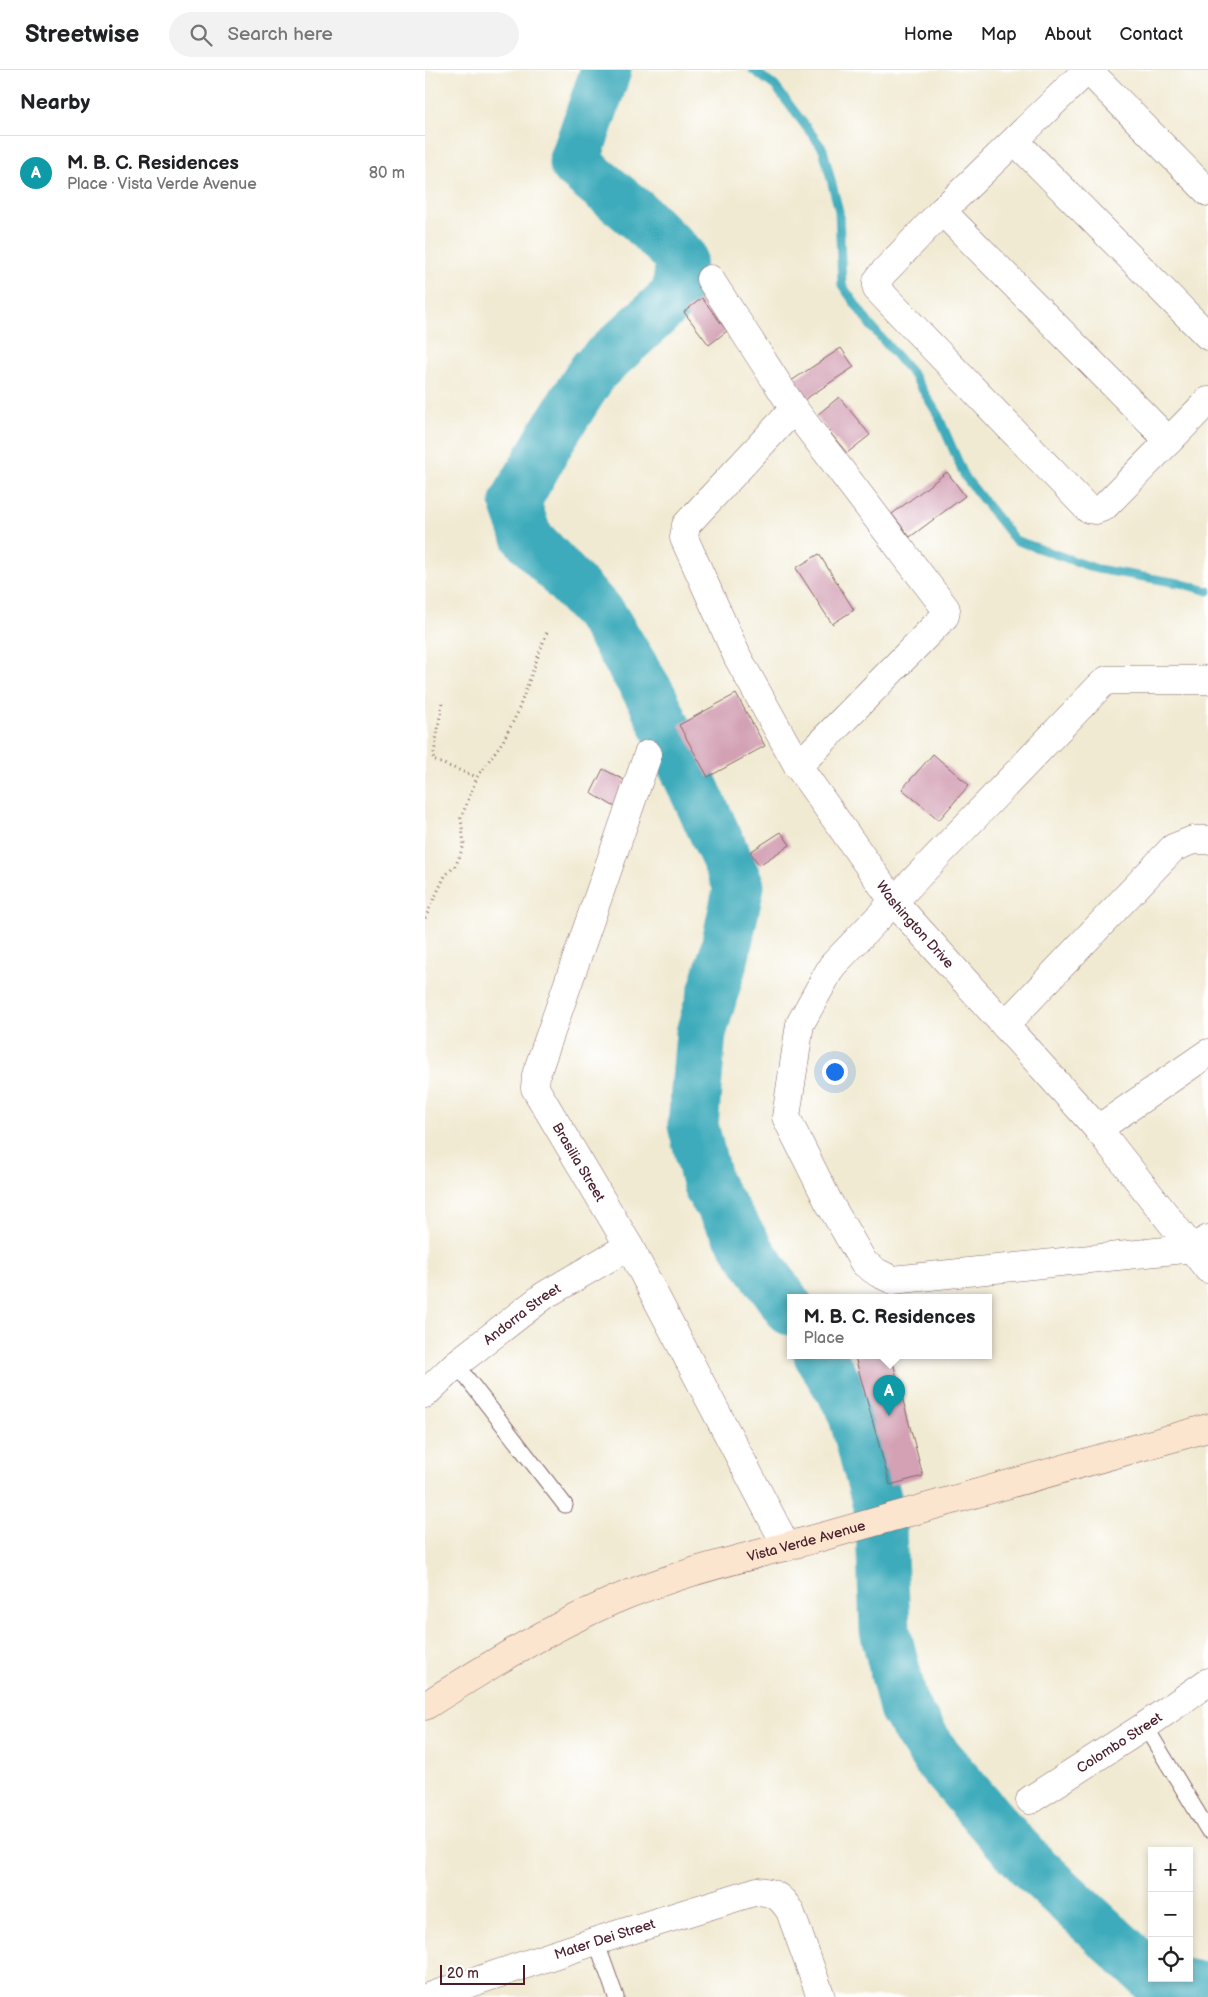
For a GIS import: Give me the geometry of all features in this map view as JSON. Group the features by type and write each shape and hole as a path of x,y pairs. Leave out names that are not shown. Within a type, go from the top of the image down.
{"street":[{"path":"1208,192 1087,70 942,211 877,281 877,289 1088,509 1097,510 1104,507 1208,401"},
{"path":"1015,141 1208,336"},
{"path":"942,211 1169,441"},
{"path":"710,279 794,409 946,609 945,616 798,766"},
{"name":"Washington Drive","path":"794,409 687,526 685,538 738,658 798,766 894,902 1098,1129 1203,1252"},
{"path":"1203,1252 893,1280 878,1273 864,1263 828,1201 786,1117 800,1024 832,966 1107,680 1208,680"},
{"name":"Brasilia Street","path":"648,754 534,1081 535,1088 629,1246 787,1546"},
{"path":"1005,1026 1173,848 1193,840 1208,840"},
{"path":"1098,1129 1208,1053"},
{"name":"Andorra Street","path":"425,1394 456,1364 545,1295 629,1246"},
{"name":"Vista Verde Avenue","path":"425,1706 556,1627 613,1601 711,1566 1208,1428"},
{"name":"Colombo Street","path":"1029,1800 1145,1726 1208,1682"},
{"name":"Mater Dei Street","path":"428,1997 596,1941 757,1891 771,1892 782,1899 791,1910 821,1997"}],"lane":[{"path":"456,1364 565,1505"},
{"path":"1145,1726 1208,1830"},
{"path":"596,1941 616,1997"}],"path":[{"path":"425,918 445,876 456,865 464,845 461,818 477,777 503,741 517,714 548,629"},
{"path":"442,703 433,760 477,777"}],"building":[{"path":"702,298 727,331 709,345 684,312"},
{"path":"841,348 854,367 804,400 791,381"},
{"path":"839,397 870,435 847,453 816,416"},
{"path":"947,472 965,496 910,537 892,514"},
{"path":"819,554 854,610 832,624 796,568"},
{"path":"736,694 765,746 708,777 679,725"},
{"path":"933,754 969,785 939,820 902,789"},
{"path":"603,769 628,782 615,807 591,793"},
{"path":"781,832 790,845 759,865 750,852"},
{"path":"856,1359 892,1359 923,1476 890,1485"}],"waterway":[{"path":"606,70 574,163 635,213 681,257 677,294 594,370 555,431 515,502 527,537 602,616 652,698 739,886 724,956 701,1033 693,1125 708,1186 787,1306"},
{"path":"753,70 775,86 823,149 839,211 842,285 870,325 914,376 938,415 965,477 1015,540 1097,569 1179,583 1208,591"},
{"path":"821,1359 852,1409 877,1501"},
{"path":"881,1526 885,1630 904,1708 937,1758 995,1826 1030,1864 1148,1973"},
{"path":"1175,1982 1208,1989"}],"place":[{"name":"M. B. C. Residences","path":"889,1416"}]}
